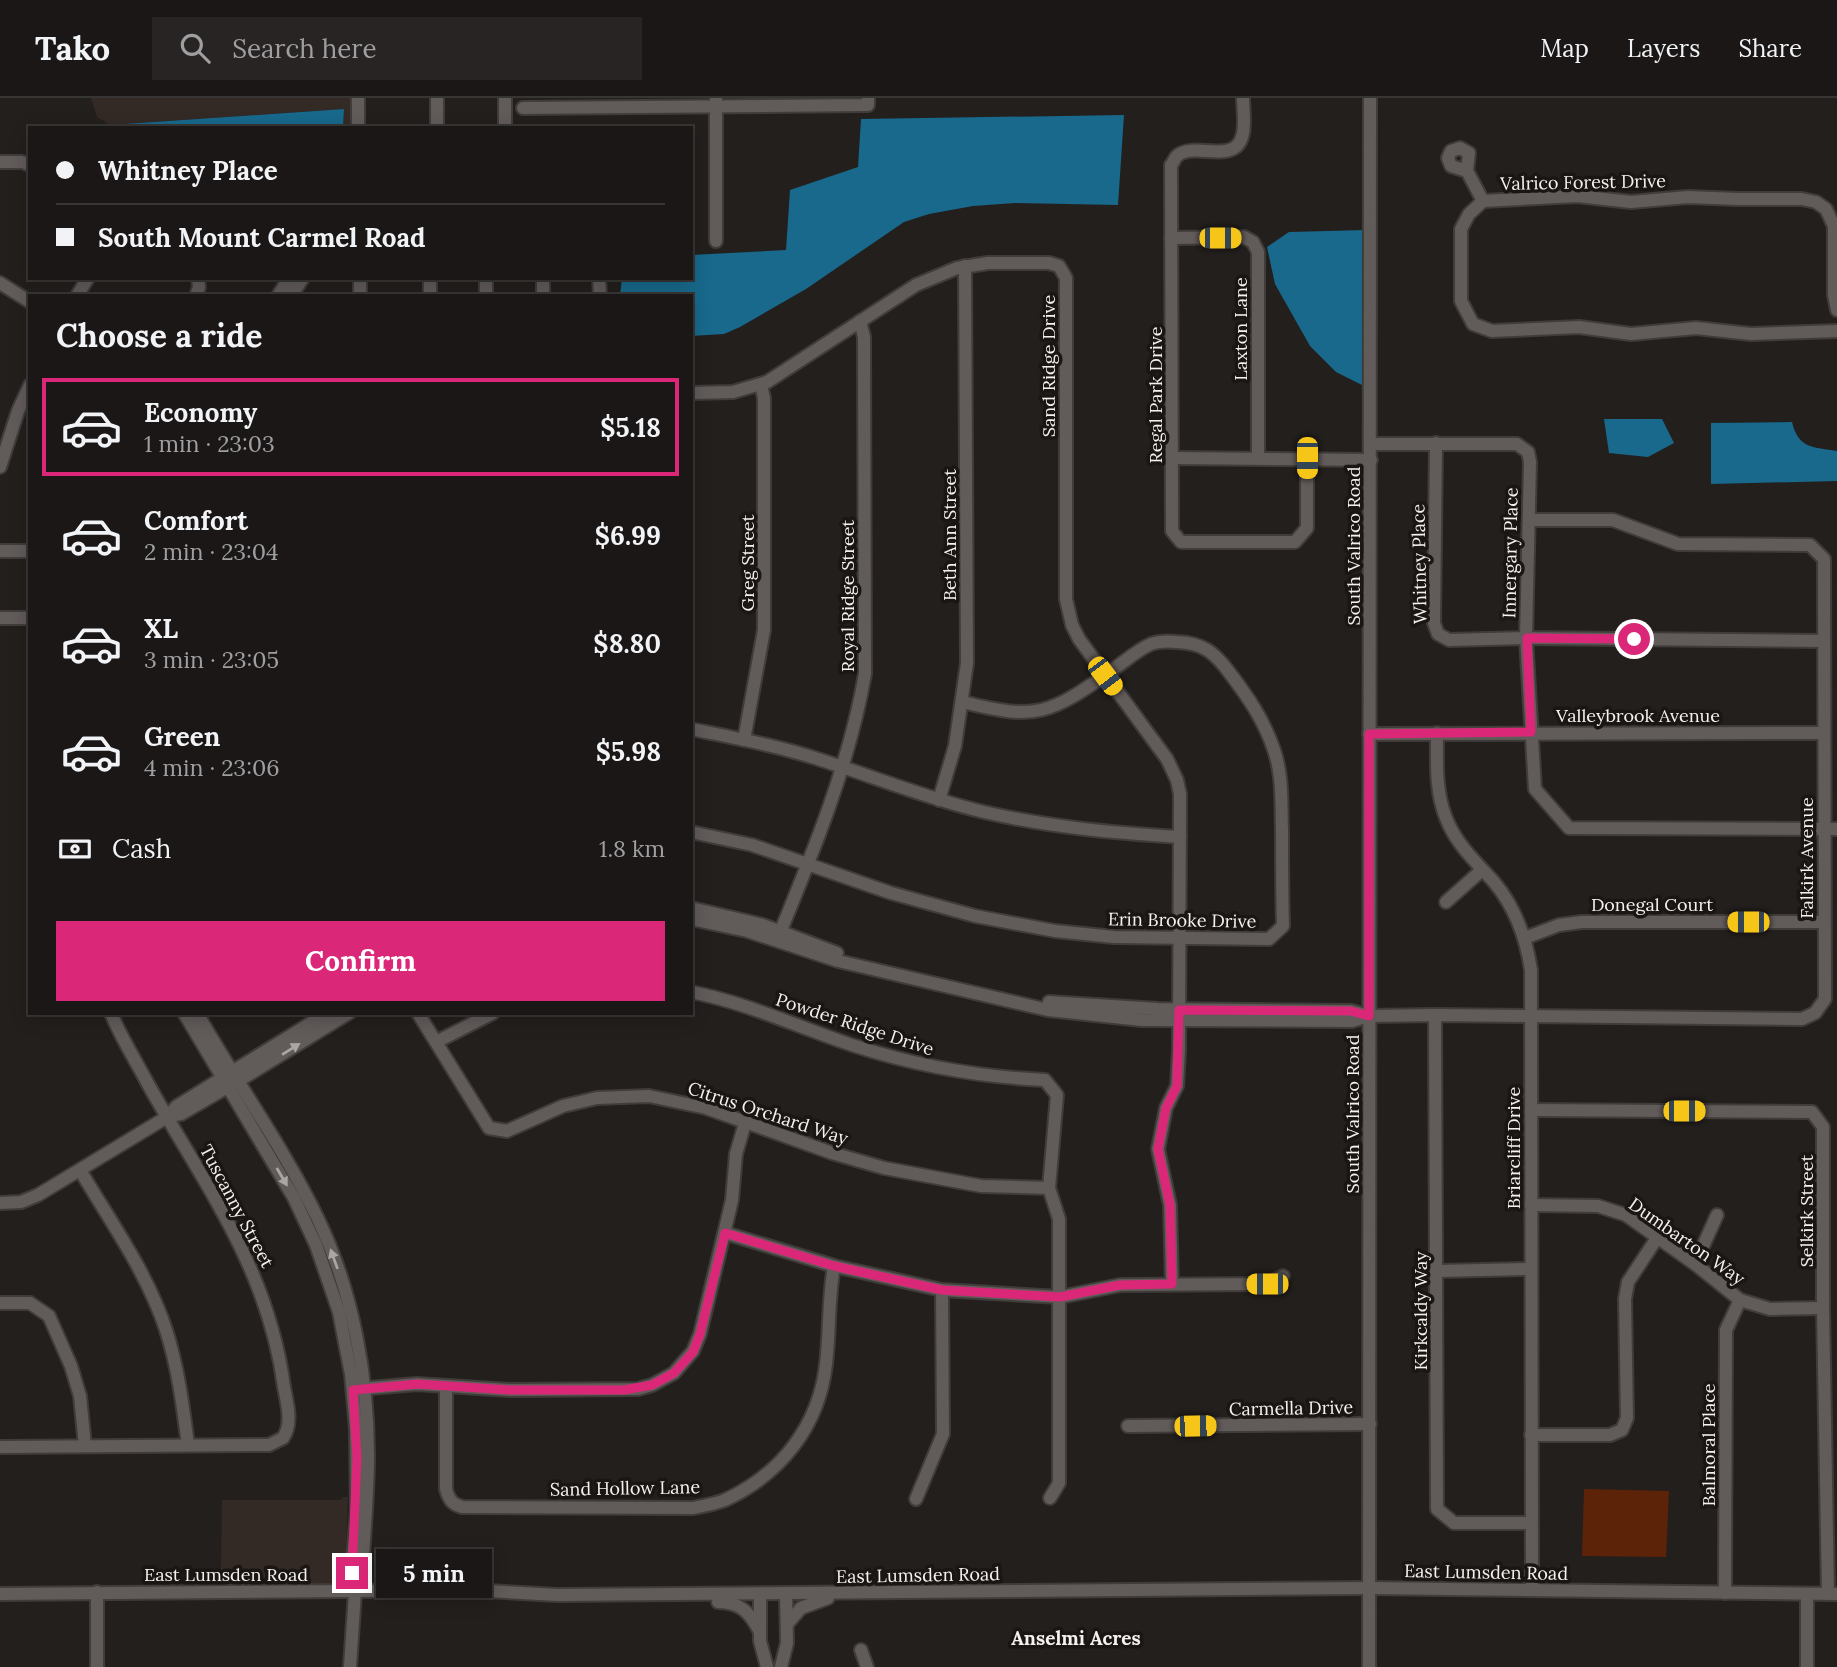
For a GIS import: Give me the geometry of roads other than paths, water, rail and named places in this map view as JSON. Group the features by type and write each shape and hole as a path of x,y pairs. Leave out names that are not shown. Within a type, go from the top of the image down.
{"street":[{"path":"357,126 358,98"},
{"path":"437,98 437,126"},
{"path":"505,98 505,126"},
{"path":"523,108 716,102 868,104 868,98"},
{"name":"Regal Park Drive","path":"1243,98 1243,135 1239,144 1227,151 1186,151 1176,156 1171,166 1172,531 1181,542 1296,542 1307,528 1307,458"},
{"name":"South Valrico Road","path":"1369,1667 1370,98"},
{"path":"716,102 716,241"},
{"path":"0,162 28,164"},
{"path":"1467,171 1483,201"},
{"name":"Valrico Forest Drive","path":"1837,310 1834,295 1834,226 1826,209 1816,202 1802,199 1738,200 1688,197 1631,202 1577,197 1483,201 1469,214 1461,229 1461,301 1473,324 1492,331 1579,327 1631,334 1696,328 1751,334 1837,331"},
{"name":"Laxton Lane","path":"1171,238 1244,237 1253,242 1258,252 1258,457"},
{"name":"Sand Ridge Drive","path":"693,393 733,392 761,385 916,285 943,272 965,266 996,263 1049,262 1059,266 1065,274 1066,599 1070,620 1076,635 1167,759 1177,779 1180,794 1177,1086 1166,1108 1158,1149 1170,1205 1172,1284"},
{"name":"Beth Ann Street","path":"939,800 956,747 967,663 965,266"},
{"path":"0,283 28,301"},
{"name":"Royal Ridge Street","path":"779,935 842,767 858,717 865,674 864,337 860,321"},
{"name":"Greg Street","path":"744,740 765,623 764,398 761,385"},
{"path":"0,467 28,389"},
{"name":"Whitney Place","path":"1436,443 1434,623 1438,634 1449,640 1823,640"},
{"name":"Innergary Place","path":"1370,444 1517,444 1528,452 1527,638 1535,789 1569,828 1830,829"},
{"path":"1172,458 1371,460"},
{"name":"Falkirk Avenue","path":"779,935 838,961 1014,1002 1032,1000 1179,1015 1351,1011 1369,1016 1802,1018 1815,1013 1825,999 1824,922 1830,829 1823,733 1824,559 1810,545 1678,544 1613,520 1529,520"},
{"path":"0,551 28,551"},
{"path":"0,618 28,618"},
{"name":"Erin Brooke Drive","path":"693,832 752,845 891,893 975,916 1055,931 1114,937 1269,939 1283,926 1281,782 1275,752 1252,702 1217,655 1205,646 1192,642 1149,645 1075,698 1050,709 1024,713 1005,712 963,702"},
{"path":"693,729 796,752 983,812 1054,826 1114,833 1180,836"},
{"name":"Briarcliff Drive","path":"1437,733 1437,778 1445,817 1461,845 1506,898 1525,938 1531,970 1532,1590"},
{"name":"Valleybrook Avenue","path":"1369,734 1823,733"},
{"path":"1446,902 1482,870"},
{"path":"693,908 745,919 779,935"},
{"path":"693,919 779,935"},
{"name":"Donegal Court","path":"1525,938 1559,925 1582,922 1824,922"},
{"name":"Powder Ridge Drive","path":"693,992 717,997 856,1046 942,1070 1045,1080 1057,1095 1049,1188 1059,1219 1059,1483 1050,1498"},
{"name":"Tuscanny Street","path":"0,1447 274,1444 286,1434 288,1422 282,1366 253,1269 218,1201 167,1117 112,1015"},
{"path":"185,1015 295,1176 318,1221 351,1315 368,1479 362,1573 355,1592 349,1667"},
{"path":"198,1015 230,1080"},
{"path":"316,1027 325,1015"},
{"path":"0,1203 29,1199 167,1117 177,1106 230,1080 316,1027 344,1015"},
{"name":"Citrus Orchard Way","path":"419,1015 489,1128 507,1132 564,1106 597,1098 649,1096 706,1108 832,1153 895,1170 981,1186 1049,1188"},
{"path":"436,1042 489,1015"},
{"name":"Kirkcaldy Way","path":"1435,1015 1437,1509 1454,1523 1531,1523"},
{"name":"Selkirk Street","path":"1531,1110 1812,1112 1823,1127 1823,1308 1832,1594"},
{"path":"358,1389 406,1384 494,1390 624,1390 664,1380 685,1363 697,1342 725,1233 732,1200 736,1154 745,1123"},
{"path":"80,1170 141,1271 166,1329 180,1387 188,1445"},
{"name":"Dumbarton Way","path":"1531,1205 1598,1206 1626,1215 1740,1300 1770,1309 1823,1308"},
{"path":"1695,1264 1717,1215"},
{"path":"725,1233 834,1266 942,1290 1060,1297 1120,1285 1267,1284 1283,1276"},
{"path":"1531,1435 1610,1435 1622,1430 1628,1418 1625,1298 1628,1282 1657,1238"},
{"name":"Sand Hollow Lane","path":"446,1386 446,1489 454,1504 462,1507 693,1508 723,1501 760,1480 793,1451 811,1421 826,1365 834,1266"},
{"path":"1438,1271 1531,1269"},
{"path":"916,1499 943,1434 942,1290"},
{"name":"Balmoral Place","path":"1725,1593 1726,1330 1740,1300"},
{"path":"0,1303 30,1303 49,1315 71,1366 80,1396 85,1446"},
{"name":"Carmella Drive","path":"1128,1426 1370,1424"},
{"name":"East Lumsden Road","path":"0,1594 471,1590 557,1595 656,1595 1370,1588 1832,1594"},
{"path":"97,1592 97,1667"},
{"path":"760,1594 760,1632 767,1667"},
{"path":"781,1667 788,1643 786,1594"},
{"path":"787,1624 801,1608 842,1594"},
{"path":"1807,1594 1807,1667"},
{"path":"656,1595 676,1602 735,1604 748,1613 760,1632"},
{"path":"861,1650 867,1667"}],"water":[{"path":"344,109 343,126 110,125"},
{"path":"1124,115 1118,205 1015,203 973,206 929,214 904,222 806,289 724,334 693,336 693,294 620,294 622,280 693,280 693,255 786,250 790,190 858,167 861,119"},
{"path":"1366,230 1366,387 1336,372 1310,346 1275,284 1267,247 1289,232"},
{"path":"1604,419 1662,419 1674,443 1648,457 1609,453"},
{"path":"1792,422 1803,442 1837,451 1837,481 1711,484 1711,423"}],"district":[{"name":"Anselmi Acres","path":"1076,1638"}]}
